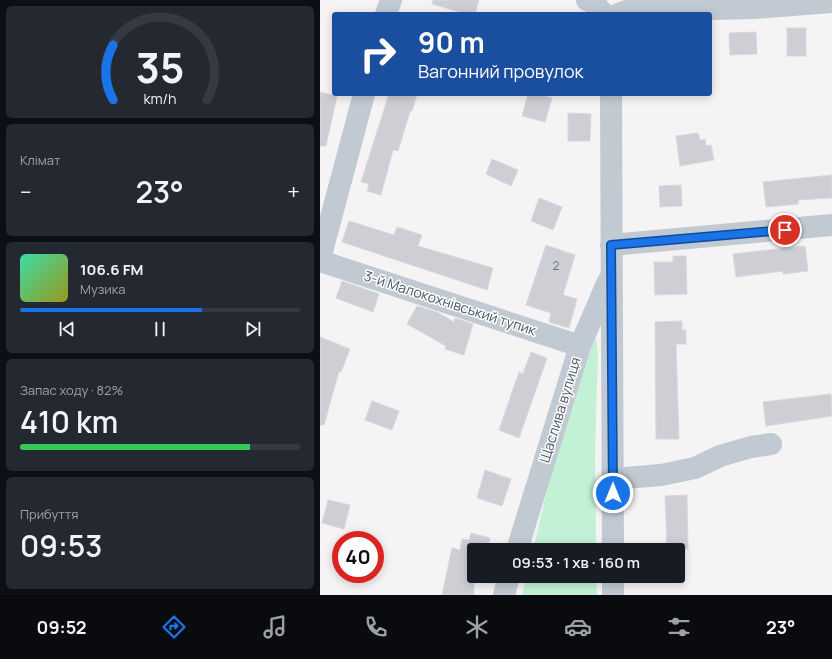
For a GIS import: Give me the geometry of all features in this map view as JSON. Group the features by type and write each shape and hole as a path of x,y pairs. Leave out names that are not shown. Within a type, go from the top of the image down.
{"street":[{"path":"387,12 391,0"},
{"path":"587,0 596,4 602,12"},
{"path":"607,0 608,12"},
{"path":"624,12 754,8 832,2"},
{"path":"320,260 363,96"},
{"path":"610,96 613,543"},
{"path":"611,245 832,225"},
{"name":"3-й Малокохнівський тупик","path":"320,260 580,346"},
{"name":"Щаслива вулиця","path":"519,543 580,346 611,272"},
{"path":"613,479 662,475 695,468 720,456 751,446 771,444"},
{"path":"504,595 507,583"},
{"path":"613,583 613,595"}],"green space":[{"path":"596,338 598,354 595,451 596,543 535,543 552,469 589,340"},
{"path":"525,583 596,583 597,595 522,595"}],"building":[{"path":"433,0 479,0 476,12 460,12 432,4"},
{"path":"787,28 806,28 806,56 787,56"},
{"path":"756,32 757,54 730,55 729,33"},
{"path":"320,92 337,96 326,146 320,146"},
{"path":"388,96 416,96 412,111 410,111 398,151 393,150 381,195 367,191 369,184 361,182"},
{"path":"527,96 544,96 552,98 545,122 522,116"},
{"path":"568,113 591,114 590,141 568,141"},
{"path":"698,133 700,140 705,139 706,146 711,145 714,160 680,166 676,136"},
{"path":"492,159 518,170 511,186 486,174"},
{"path":"832,175 832,198 798,200 798,204 766,207 763,182"},
{"path":"681,185 682,206 660,207 659,186"},
{"path":"539,198 562,207 553,230 531,221"},
{"path":"349,221 394,235 397,227 422,235 418,246 493,268 487,290 342,242"},
{"path":"546,245 575,255 563,295 577,299 569,328 549,322 551,313 526,305"},
{"path":"805,246 808,271 783,274 783,271 736,277 733,254"},
{"path":"673,256 686,256 687,294 655,295 654,262 673,262"},
{"path":"342,281 379,294 373,312 336,298"},
{"path":"417,306 437,312 454,322 455,318 473,324 464,355 445,349 446,346 407,324"},
{"path":"682,321 682,330 686,330 686,344 676,344 679,439 656,439 655,322"},
{"path":"320,337 350,349 341,372 339,371 324,425 320,425"},
{"path":"531,352 547,358 519,438 499,430 519,372 523,374"},
{"path":"831,394 832,416 766,426 763,402"},
{"path":"372,401 399,411 392,430 365,420"},
{"path":"485,470 511,479 502,506 477,498"},
{"path":"687,495 688,549 685,549 685,543 667,543 665,496"},
{"path":"328,500 350,505 344,529 322,523"},
{"path":"471,533 490,538 489,543 467,543 467,583 474,583 474,595 442,595 452,548 460,550 462,539 469,540"}],"route":[{"path":"613,493 611,245 785,230"}]}
